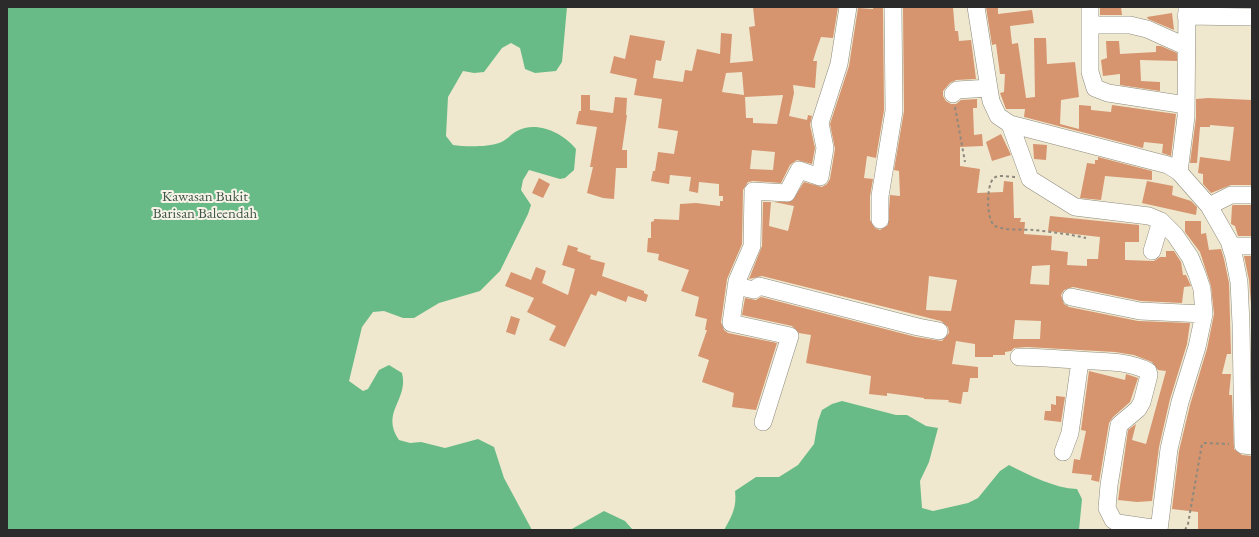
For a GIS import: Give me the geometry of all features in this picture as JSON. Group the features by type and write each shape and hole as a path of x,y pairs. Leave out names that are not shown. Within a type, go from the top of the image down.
{"street":[{"path":"763,422 790,336 731,323 736,286 752,246 753,191 787,193 799,170 820,177 825,148 820,123 839,64 848,7"},
{"path":"880,220 880,196 894,111 893,7"},
{"path":"976,7 991,101 998,116 1010,124 1168,165 1179,172 1209,206 1231,246 1239,282 1247,446"},
{"path":"1090,7 1090,72 1095,88 1108,92 1186,105"},
{"path":"1179,172 1186,105 1185,46 1187,12 1252,17"},
{"path":"1090,25 1130,25 1185,46"},
{"path":"953,94 957,90 989,88"},
{"path":"1010,124 1030,179 1075,207 1149,216 1161,220 1170,228 1190,257 1202,289 1204,314 1197,347 1180,402 1169,448 1159,529 1118,523 1113,520 1107,508 1109,485 1119,425 1138,409 1142,402 1149,372 1135,365 1102,360 1080,361 1019,357"},
{"path":"1209,206 1231,195 1252,195"},
{"path":"1152,251 1161,220"},
{"path":"1231,246 1252,246"},
{"path":"736,286 754,290 759,286 918,327 939,331"},
{"path":"1070,297 1140,311 1204,314"},
{"path":"1063,452 1072,420 1080,361"}],"path":[{"path":"953,94 965,162"},
{"path":"1030,179 1000,176 991,180 988,190 990,222 999,228 1035,230 1086,238"},
{"path":"1186,530 1202,444 1247,446"}],"green space":[{"name":"Kawasan Bukit Barisan Baleendah","path":"7,7 567,7 562,62 556,71 535,73 525,69 520,48 511,43 502,48 484,72 474,73 463,71 448,97 446,136 453,145 483,146 502,142 515,132 524,128 533,127 549,130 557,133 571,143 576,149 574,170 565,178 560,179 529,170 523,180 521,190 531,205 528,214 500,271 480,291 439,303 414,318 403,318 384,311 373,312 362,327 349,381 363,391 368,389 379,370 389,365 402,373 402,391 393,414 392,422 399,440 410,443 421,442 445,448 478,439 494,447 504,478 532,530 7,530"},
{"path":"842,401 896,415 907,415 926,426 938,428 929,462 920,481 922,508 933,511 968,503 978,498 1000,471 1009,465 1051,484 1077,489 1082,499 1079,530 724,530 733,511 735,491 756,477 779,477 798,465 814,444 818,421 822,410 832,404"},
{"path":"604,511 625,521 633,530 570,530"}],"building":[{"path":"753,7 838,7 833,38 821,37 813,61 817,61 815,88 793,85 794,93 789,116 807,120 808,115 812,116 810,125 815,148 812,164 797,160 790,165 781,183 753,181 748,182 743,190 742,244 727,279 721,322 724,330 728,333 777,343 756,410 732,407 734,393 702,382 709,360 698,356 707,330 705,330 707,319 695,316 699,297 681,291 689,270 658,260 659,254 647,252 648,238 651,238 651,222 654,221 654,219 679,220 680,204 696,203 720,206 720,201 723,201 723,196 719,196 719,184 699,182 698,193 689,191 691,177 670,175 669,184 651,181 653,171 655,171 658,152 674,154 678,131 658,128 662,99 634,95 637,79 610,73 614,56 625,59 630,35 665,41 661,61 656,60 653,78 683,82 685,70 692,71 697,49 720,54 721,33 732,34 730,63 753,61 749,27 755,26","holes":["742,72 744,95 722,92 726,73","783,95 777,124 753,123 753,118 746,118 745,97","752,150 775,152 773,170 750,169"]},
{"path":"873,7 883,7 884,110 876,158 867,156 864,178 873,179 870,196 870,220 875,228 880,230 888,225 890,195 900,196 899,171 894,170 904,111 903,7 953,7 955,31 958,31 959,41 971,40 976,79 956,80 950,83 943,91 943,96 946,101 951,104 956,104 961,100 977,99 977,108 973,108 974,135 982,134 983,146 960,147 960,166 980,169 977,193 1003,192 1004,181 1013,182 1014,218 1021,218 1020,222 1025,222 1024,234 1052,236 1051,250 1068,252 1067,265 1087,266 1087,259 1098,259 1100,237 1048,231 1050,216 1139,225 1139,242 1125,242 1125,260 1154,261 1160,257 1166,257 1166,251 1174,251 1181,262 1183,275 1186,275 1191,286 1184,287 1182,303 1141,301 1073,287 1064,290 1061,295 1064,304 1069,307 1138,321 1190,323 1187,344 1170,399 1159,447 1152,501 1137,502 1118,500 1128,430 1136,424 1132,440 1146,444 1166,371 1158,370 1152,362 1134,355 1115,352 1027,347 1014,348 1011,351 1005,352 1005,355 975,357 975,344 956,341 952,364 978,367 978,378 970,378 968,392 963,392 961,404 948,402 949,400 924,399 887,393 887,396 869,394 871,376 806,363 811,335 799,333 792,326 742,315 745,298 756,300 761,297 916,337 942,341 949,333 948,327 941,321 762,276 749,279 762,246 763,202 771,202 769,226 788,231 794,206 774,202 792,201 804,182 822,187 827,184 830,179 835,149 830,124 849,66 858,8 873,9","holes":["1050,265 1049,285 1030,284 1032,266","929,276 957,280 951,311 926,310","1015,320 1041,321 1040,339 1013,339"]},
{"path":"986,7 998,7 998,14 1032,10 1034,23 1010,26 1012,44 1018,43 1026,98 1035,97 1034,38 1046,38 1047,64 1075,62 1079,97 1061,100 1060,124 1079,129 1079,105 1091,106 1091,110 1111,112 1112,105 1176,114 1171,156 1162,153 1163,144 1144,142 1143,148 1024,117 1025,109 1006,109 1000,93 1004,92 1005,74 1000,74 996,44 992,45"},
{"path":"1100,7 1121,7 1122,15 1100,15"},
{"path":"1172,13 1174,30 1148,19 1147,17"},
{"path":"1106,41 1119,41 1120,54 1156,52 1156,46 1161,46 1177,53 1177,61 1140,60 1141,81 1160,82 1160,91 1120,85 1120,74 1103,76 1101,60 1107,58"},
{"path":"581,95 590,95 590,110 613,113 615,97 627,98 627,115 622,150 627,150 627,168 616,168 614,199 603,198 587,193 593,167 590,167 597,127 576,124 579,111 581,111"},
{"path":"1208,98 1252,100 1252,185 1231,185 1211,193 1203,184 1203,174 1198,173 1200,157 1230,161 1234,127 1210,125 1210,127 1200,127 1197,163 1190,163 1196,118 1196,99"},
{"path":"1001,134 1011,155 992,161 986,142"},
{"path":"1033,144 1047,145 1046,160 1034,159"},
{"path":"1098,157 1152,171 1152,180 1105,176 1101,200 1080,198 1087,163 1095,164 1095,160 1098,160"},
{"path":"539,178 550,184 543,198 532,193"},
{"path":"1147,181 1173,186 1172,195 1191,201 1197,207 1196,215 1142,203"},
{"path":"1233,205 1252,205 1252,236 1238,236 1235,226 1231,224"},
{"path":"1185,221 1201,221 1201,234 1206,233 1209,250 1221,249 1224,259 1229,283 1231,354 1227,354 1222,374 1231,374 1229,395 1232,395 1234,449 1242,455 1252,456 1252,530 1198,530 1198,512 1172,509 1179,451 1190,405 1207,349 1214,314 1211,286 1200,252 1185,232"},
{"path":"568,245 578,248 577,251 591,256 590,259 605,263 602,276 644,291 644,293 648,295 646,302 628,296 626,302 598,291 596,296 591,294 565,347 549,340 556,326 527,312 534,298 505,286 511,272 531,280 536,267 546,271 542,283 568,295 575,269 562,265"},
{"path":"1244,256 1252,256 1252,316 1249,280"},
{"path":"511,316 520,319 515,335 506,332"},
{"path":"1089,371 1125,380 1126,374 1138,378 1130,402 1113,417 1109,423 1099,482 1091,480 1092,475 1072,473 1074,459 1080,460 1086,431 1081,430"},
{"path":"1056,396 1065,397 1061,422 1044,420 1045,411 1051,411 1051,404 1056,405"}]}
